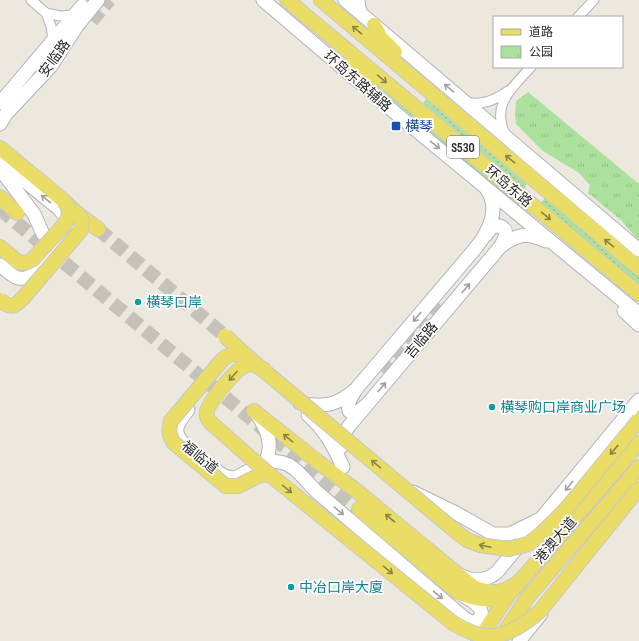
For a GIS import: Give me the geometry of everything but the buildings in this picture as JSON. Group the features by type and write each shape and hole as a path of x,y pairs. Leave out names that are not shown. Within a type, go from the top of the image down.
{"main road":[{"name":"安临路","path":"2,113 53,40 87,0"},
{"name":"安临路","path":"2,113 51,66 77,26 98,0"},
{"name":"环岛东路辅路","path":"263,0 372,93 639,314"},
{"name":"环岛东路","path":"287,0 639,294"},
{"name":"环岛东路","path":"321,0 639,268"},
{"path":"345,0 639,250"},
{"path":"370,21 381,38 415,68 425,88"},
{"path":"320,27 338,53 363,76 372,93"},
{"path":"0,148 79,215 98,228"},
{"path":"0,161 58,208 67,219 69,229 66,236 30,277 19,279 0,265"},
{"path":"0,169 34,214 43,234"},
{"name":"吉临路","path":"288,399 313,406 330,404 339,402 356,389 486,235 492,221 493,204 489,193 481,182"},
{"path":"0,199 17,213"},
{"path":"0,247 22,264 33,259 68,219 69,208 64,201"},
{"path":"0,300 12,306 17,304 23,298 81,230 82,221 79,215"},
{"path":"486,235 493,227 502,227 506,236 500,247"},
{"name":"吉临路","path":"358,492 350,481 343,467 341,453 345,432 500,247 514,237 522,235 538,237 557,246"},
{"path":"441,302 452,290 474,250"},
{"path":"572,259 639,325"},
{"path":"225,336 250,359 467,540 480,545 509,549 528,544 547,529 566,509 636,415 639,400"},
{"path":"250,359 234,353 228,355 222,360 171,421 168,430 169,435 174,443 226,486 238,486 260,475 267,469 270,450 269,439 262,423 254,411"},
{"name":"福临道","path":"343,467 327,434 317,423 242,361 230,361 225,366 184,415 177,427 178,438 183,444 224,477 235,478 267,469 270,461 275,460 287,463 317,492 456,611 470,621 475,622 479,619 482,615 478,606 456,591 359,509"},
{"path":"266,371 255,364 244,365 238,370 209,405 207,418 211,423 453,623 480,635 490,636 504,634 528,621 540,611 639,488"},
{"path":"356,389 349,400 348,406 350,411 353,413 358,412 367,405"},
{"path":"254,411 358,492 467,582 484,592 495,592 507,590 523,578"},
{"path":"452,570 472,580 490,578 497,572 542,519 636,415"},
{"path":"479,641 638,447"},
{"name":"港澳大道","path":"479,641 509,594 638,447"},
{"name":"港澳大道","path":"500,641 527,598 639,467"},
{"path":"500,641 639,476"},
{"path":"406,489 456,513 493,534 510,534 542,519"},
{"path":"519,641 639,493"},
{"name":"福临道","path":"464,596 485,600 497,599 509,594"}],"street":[{"path":"31,0 46,13 51,26 53,40"},
{"path":"360,0 361,8 370,21"},
{"path":"579,16 594,0"},
{"path":"46,13 60,16 74,15"},
{"path":"508,138 502,124 502,102 511,89 530,68"},
{"path":"465,102 473,104 488,102 511,89"}],"green space":[{"path":"375,81 536,216 520,208 384,93"},
{"path":"442,88 586,209 583,212 439,92"},
{"path":"528,92 639,184 639,241 621,220 588,193 590,185 579,173 543,151 516,124 516,101"},
{"path":"426,99 527,184 524,188 423,103"},
{"path":"545,198 639,277 639,286 541,203"}],"tunnel":[{"path":"92,21 110,0"},
{"path":"0,209 359,509"},
{"path":"98,229 225,336"},
{"path":"382,372 441,302"}],"place":[{"name":"横琴","path":"396,126"},
{"name":"横琴口岸","path":"138,302"},
{"name":"横琴购口岸商业广场","path":"492,407"},
{"name":"中冶口岸大廈","path":"291,587"}]}
